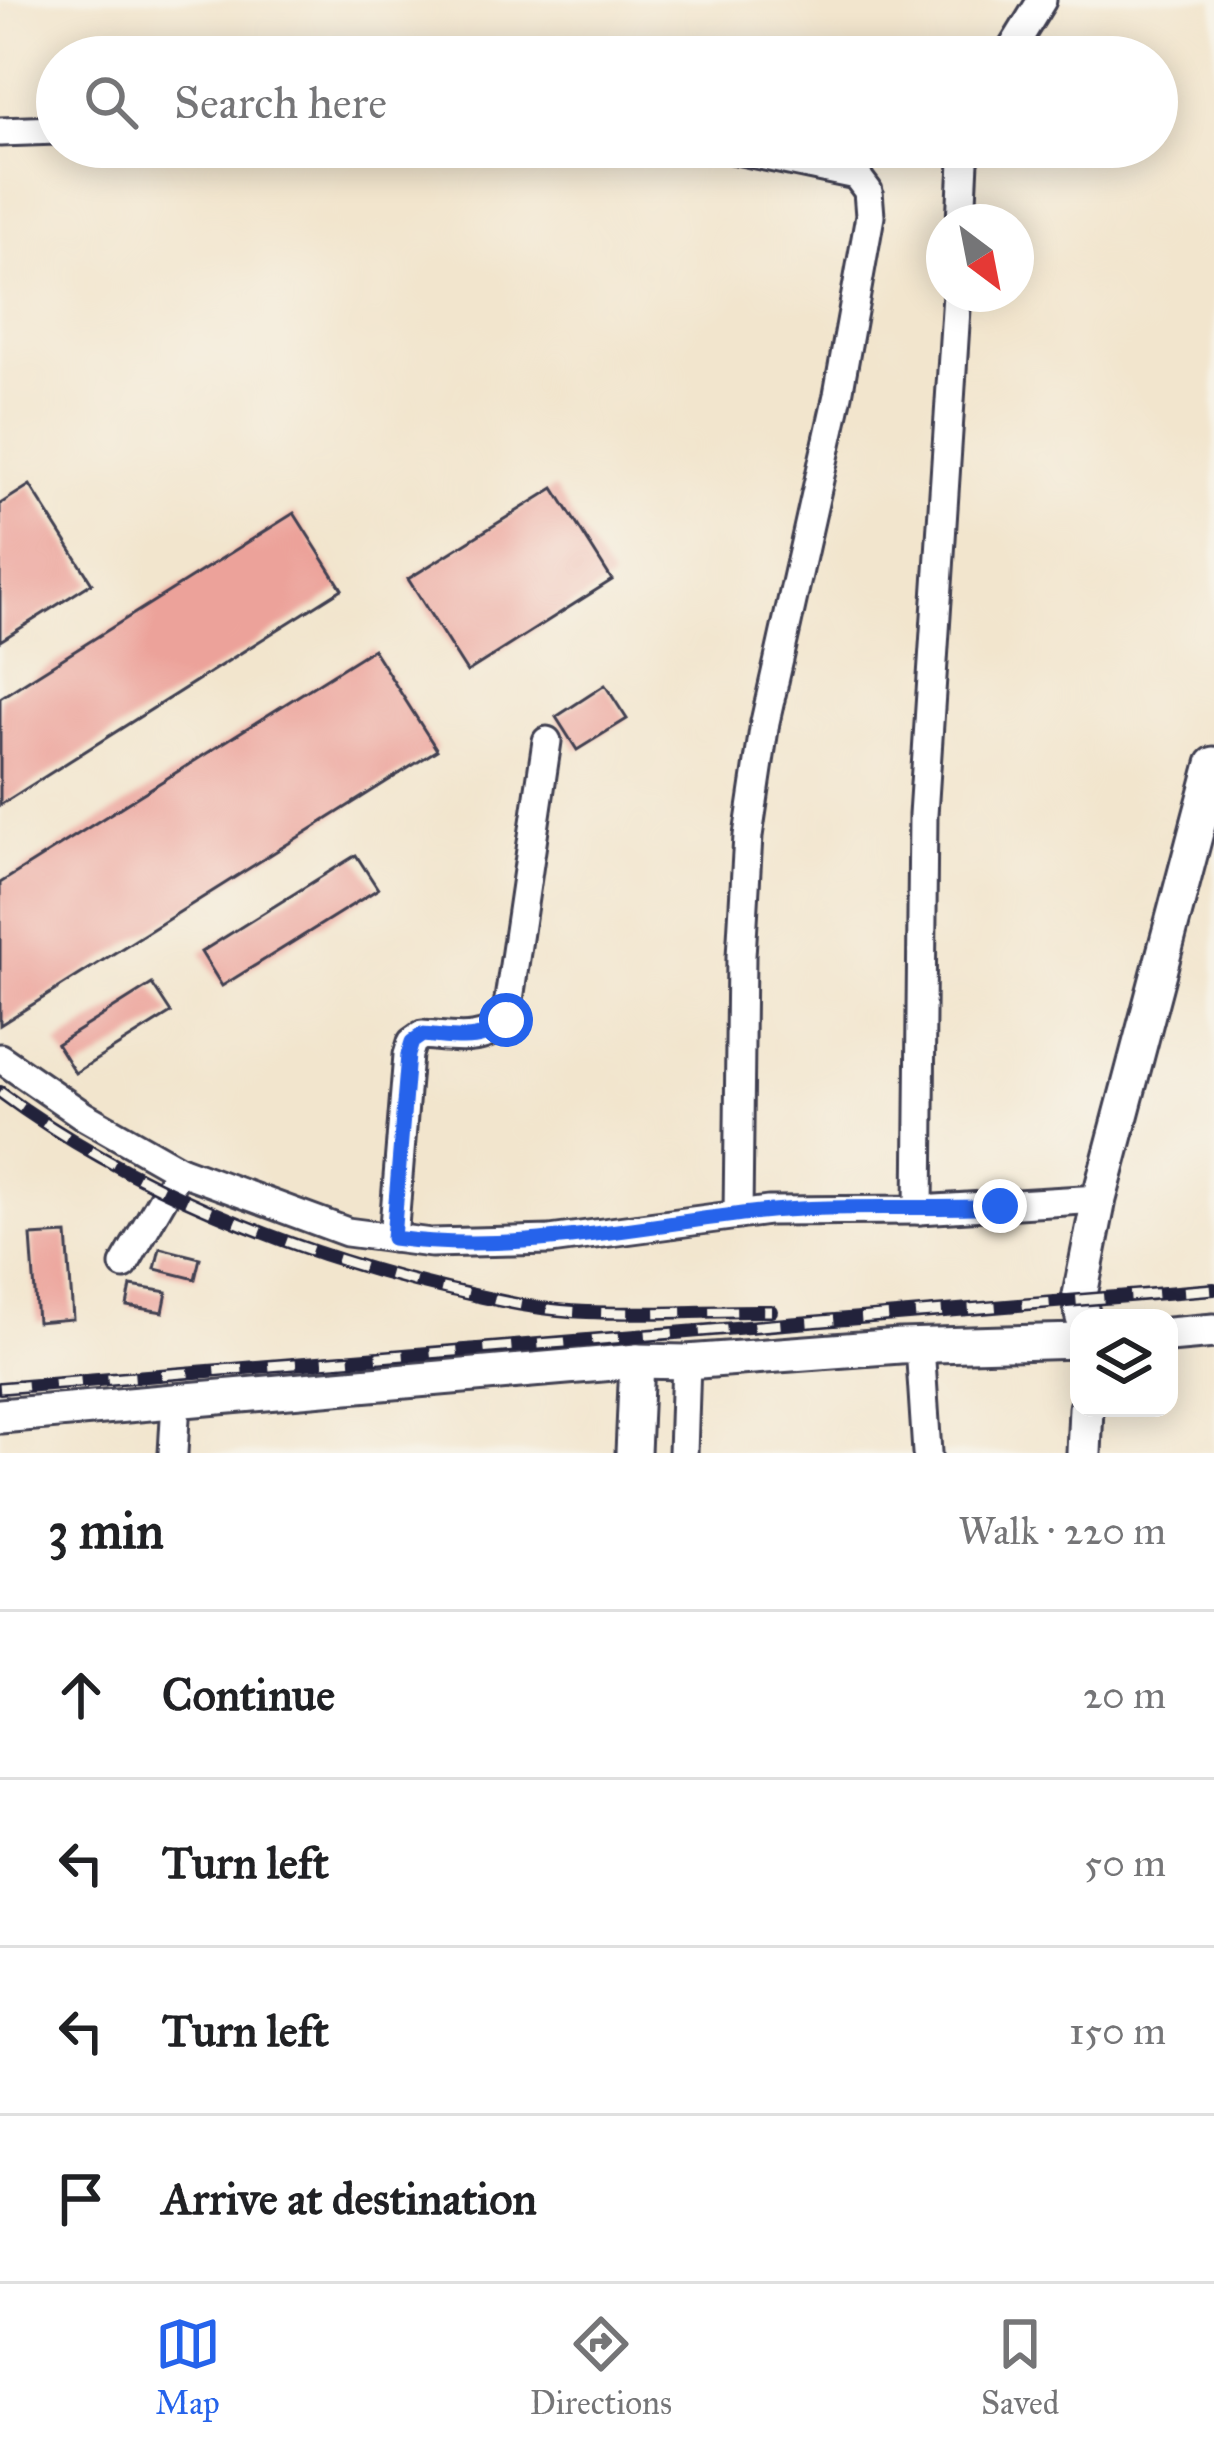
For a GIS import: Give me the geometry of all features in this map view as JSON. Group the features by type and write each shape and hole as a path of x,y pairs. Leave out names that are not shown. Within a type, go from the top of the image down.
{"main road":[{"path":"1081,1309 1099,1199 1214,764"},
{"path":"1178,1334 1214,1331"},
{"path":"0,1416 637,1361 1070,1341"},
{"path":"633,1453 637,1361"},
{"path":"1084,1453 1086,1417"}],"street":[{"path":"1020,36 1042,0"},
{"path":"0,132 36,131"},
{"path":"738,1215 741,956 748,836 766,722 838,395 870,216 868,191 856,175 822,168"},
{"path":"962,204 964,168"},
{"path":"920,1210 923,815 956,312"},
{"path":"393,1238 412,1042 422,1035 478,1039 506,1020 547,741"},
{"path":"0,1058 84,1116 179,1170 347,1232 431,1243 550,1240 738,1215 1099,1199"},
{"path":"124,1265 179,1170"},
{"path":"920,1346 927,1453"},
{"path":"682,1453 686,1362"},
{"path":"173,1453 176,1401"}],"building":[{"path":"30,485 92,583 0,641 0,504"},
{"path":"554,488 612,580 467,672 408,579"},
{"path":"294,513 342,589 0,805 0,698"},
{"path":"373,649 437,750 0,1025 0,883"},
{"path":"605,685 627,719 577,750 556,717"},
{"path":"356,855 378,889 222,986 201,952"},
{"path":"152,984 171,1013 75,1073 57,1044"},
{"path":"67,1234 73,1319 37,1322 31,1236"},
{"path":"160,1248 200,1258 195,1279 155,1269"},
{"path":"131,1286 167,1292 163,1312 127,1306"}],"railway":[{"path":"0,1092 103,1158 216,1214 392,1275 502,1301 570,1311 771,1311"},
{"path":"0,1388 1214,1289"}],"route":[{"path":"506,1020 478,1039 422,1035 412,1042 393,1238 431,1243 550,1240 768,1211 1000,1206"}]}
